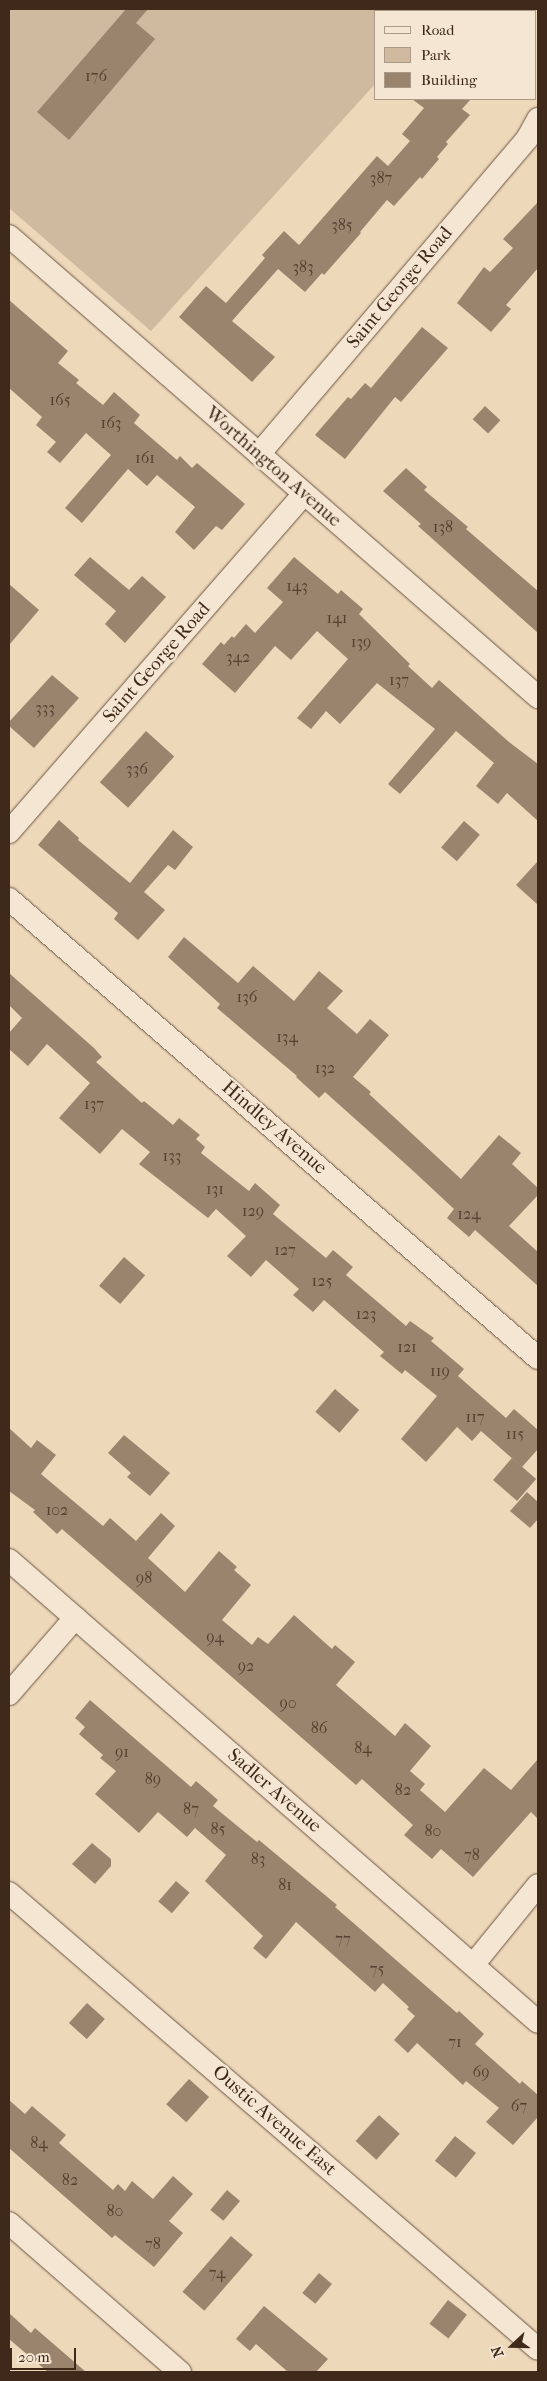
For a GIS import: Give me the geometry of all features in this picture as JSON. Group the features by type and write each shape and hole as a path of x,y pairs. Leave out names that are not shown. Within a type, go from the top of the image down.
{"street":[{"name":"Saint George Road","path":"259,454 527,139 538,119"},
{"name":"Worthington Avenue","path":"9,236 538,697"},
{"name":"Saint George Road","path":"9,832 304,494"},
{"name":"Hindley Avenue","path":"9,898 538,1358"},
{"name":"Sadler Avenue","path":"9,1560 538,2022"},
{"path":"9,1694 75,1618"},
{"path":"473,1965 538,1886"},
{"name":"Oustic Avenue East","path":"9,1893 538,2349"},
{"path":"9,2223 180,2372"}],"green space":[{"path":"9,9 443,9 374,10 374,85 151,331 9,208"}],"building":[{"path":"126,9 148,9 136,23 155,39 69,140 37,112"},
{"path":"413,100 470,100 462,109 470,115 446,142 448,144 437,157 439,159 422,179 420,177 394,206 387,200 324,275 322,273 305,292 278,269 232,321 275,357 252,382 179,317 206,286 226,303 265,258 262,255 284,231 299,245 377,156 388,166 410,141 402,134 424,108"},
{"path":"538,202 538,268 506,305 511,309 491,332 457,303 484,267 490,272 513,248 503,239"},
{"path":"9,300 68,351 58,363 79,380 76,383 103,405 114,392 140,415 134,423 177,460 180,456 192,468 197,463 245,504 222,530 216,526 194,550 175,532 195,507 157,475 147,486 128,469 82,523 65,508 111,455 86,433 60,463 47,452 56,442 36,425 42,417 9,388"},
{"path":"422,327 448,348 401,402 395,397 345,459 315,435 348,397 351,399 365,383 371,388"},
{"path":"485,406 500,420 488,433 473,419"},
{"path":"406,468 427,487 424,490 538,591 538,633 418,526 421,524 383,491"},
{"path":"90,557 129,590 142,576 166,597 125,643 105,624 116,611 74,575"},
{"path":"294,557 338,594 341,590 363,609 359,614 410,664 408,666 432,688 439,680 509,742 538,764 538,821 507,793 498,804 476,786 494,763 456,731 400,794 388,784 435,729 377,683 340,724 326,711 311,729 297,718 348,659 317,631 291,660 275,646 235,693 202,664 221,642 224,645 232,636 234,638 246,624 255,633 283,602 267,588"},
{"path":"9,584 39,610 9,645"},
{"path":"52,675 79,698 34,748 9,726 9,722"},
{"path":"146,731 174,756 128,808 100,782"},
{"path":"59,820 79,838 78,840 130,883 173,830 193,847 175,870 168,865 144,892 165,910 138,940 114,919 118,913 38,845"},
{"path":"464,821 480,835 457,861 441,847"},
{"path":"538,861 538,905 516,885"},
{"path":"184,937 238,983 253,966 294,1001 319,971 343,991 327,1008 357,1034 370,1019 389,1035 353,1077 461,1179 499,1135 521,1153 512,1164 538,1188 538,1195 509,1226 538,1252 538,1286 475,1230 469,1237 447,1218 454,1209 410,1168 325,1092 319,1098 297,1076 217,1008 220,1004 168,957"},
{"path":"9,973 94,1048 102,1057 96,1062 142,1103 144,1101 173,1125 179,1118 200,1135 196,1139 205,1147 201,1153 249,1191 255,1183 280,1205 273,1214 326,1258 333,1250 353,1267 346,1275 406,1326 410,1321 434,1338 431,1341 464,1369 458,1376 506,1418 514,1409 538,1430 538,1449 522,1467 481,1431 472,1441 457,1427 426,1462 401,1439 437,1396 405,1370 402,1374 380,1356 384,1352 324,1300 313,1312 293,1295 299,1289 266,1260 251,1277 227,1256 246,1236 216,1209 208,1218 139,1164 150,1152 122,1129 100,1154 59,1118 90,1083 47,1044 28,1066 9,1049 9,1033 22,1018 9,1005"},
{"path":"124,1257 145,1275 120,1304 99,1286"},
{"path":"335,1389 359,1410 339,1433 315,1412"},
{"path":"9,1428 31,1448 37,1440 56,1455 41,1474 103,1526 110,1518 136,1541 161,1513 175,1526 148,1558 185,1592 219,1551 237,1567 234,1570 251,1585 222,1620 252,1645 258,1637 268,1644 294,1615 332,1649 335,1645 355,1662 336,1685 395,1736 405,1723 431,1746 410,1771 425,1784 420,1790 445,1812 484,1768 511,1790 538,1759 538,1819 531,1812 473,1877 441,1849 432,1859 404,1835 413,1825 362,1779 356,1785 62,1529 57,1534 33,1512 35,1510 9,1491"},
{"path":"124,1435 170,1473 150,1496 127,1477 131,1473 108,1453"},
{"path":"512,1458 536,1479 517,1501 493,1480"},
{"path":"527,1492 538,1502 538,1519 530,1528 510,1511"},
{"path":"90,1700 191,1787 196,1781 218,1800 213,1806 257,1842 259,1840 337,1905 335,1907 457,2013 459,2011 484,2034 475,2044 520,2084 522,2081 538,2095 538,2117 513,2145 486,2122 499,2108 466,2081 463,2085 417,2043 408,2053 394,2040 415,2016 407,2009 409,2007 383,1983 375,1992 296,1922 266,1959 253,1948 263,1936 205,1881 226,1855 195,1828 187,1837 158,1812 139,1833 95,1794 116,1771 100,1758 103,1755 79,1734 85,1727 75,1718"},
{"path":"92,1843 111,1859 111,1866 95,1884 72,1864"},
{"path":"176,1881 190,1893 172,1913 158,1901"},
{"path":"87,2003 105,2019 87,2039 69,2023"},
{"path":"189,2079 209,2097 186,2122 166,2104"},
{"path":"9,2100 25,2114 32,2106 66,2135 59,2143 113,2190 118,2184 125,2191 132,2181 153,2199 173,2176 193,2194 169,2221 183,2233 154,2267 115,2235 112,2238 9,2148"},
{"path":"379,2115 400,2134 376,2160 356,2141"},
{"path":"455,2136 476,2153 456,2178 435,2161"},
{"path":"227,2190 240,2201 223,2221 210,2210"},
{"path":"231,2236 253,2255 204,2311 182,2292"},
{"path":"319,2273 332,2284 315,2304 302,2293"},
{"path":"448,2300 467,2315 448,2338 430,2324"},
{"path":"264,2306 328,2359 316,2372 288,2372 256,2344 250,2351 236,2339"},
{"path":"9,2313 31,2333 35,2328 86,2372 48,2372 9,2339"}]}
